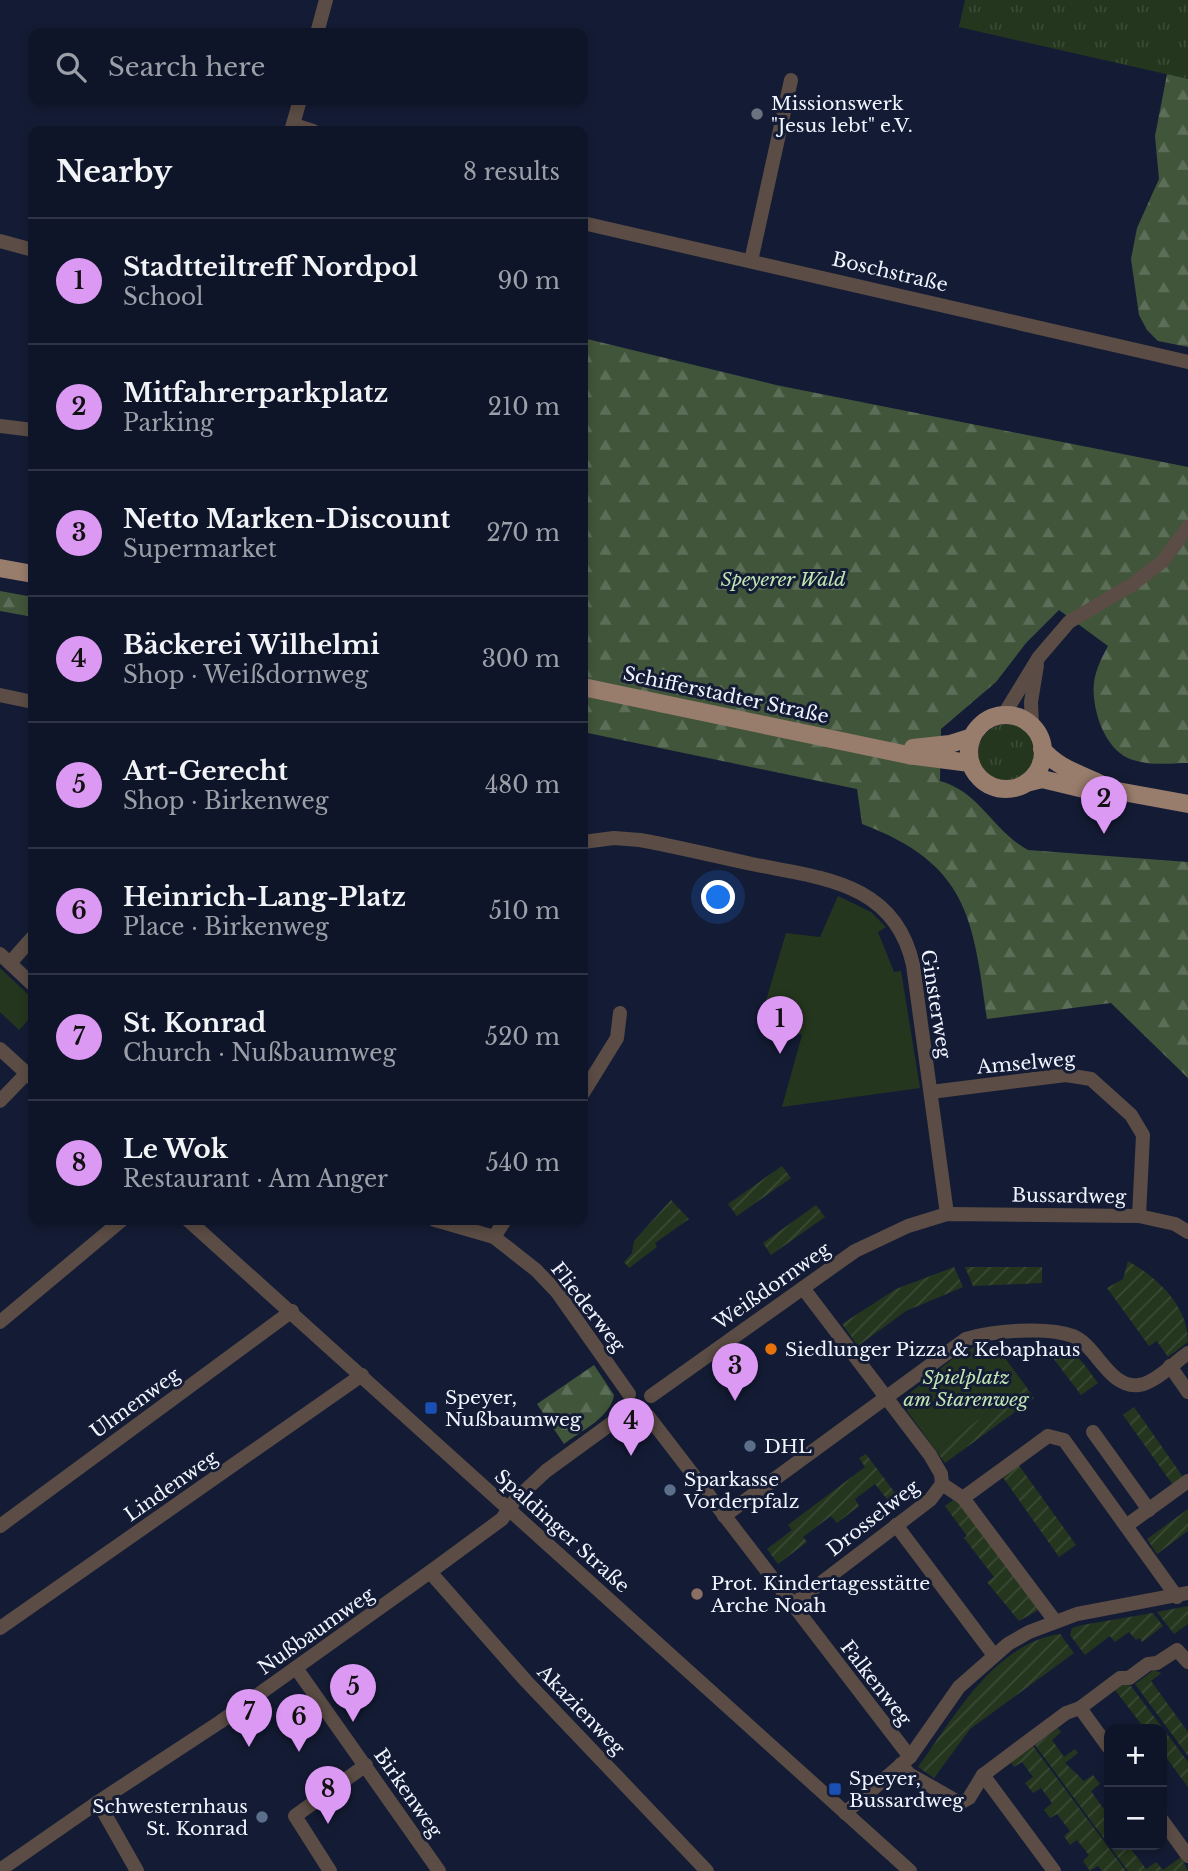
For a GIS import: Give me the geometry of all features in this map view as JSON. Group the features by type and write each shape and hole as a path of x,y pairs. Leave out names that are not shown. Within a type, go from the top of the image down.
{"main road":[{"path":"0,568 28,573"},
{"name":"Schifferstadter Straße","path":"588,688 860,744 970,763"},
{"path":"1112,790 1094,779 1073,773 1053,762 1042,749 1031,726 1023,720 1003,716 983,724 972,737 970,763 979,778 995,788 1014,788 1042,779 1088,790 1112,790 1188,804"},
{"name":"Schifferstadter Straße","path":"860,744 918,748 972,737"},
{"path":"1026,783 1039,768 1042,749"}],"street":[{"path":"318,28 326,0"},
{"path":"751,261 791,80"},
{"path":"294,126 299,105"},
{"name":"Boschstraße","path":"588,224 1188,362"},
{"path":"0,241 28,249"},
{"path":"0,426 28,429"},
{"path":"1003,716 1039,656 1069,622 1133,584 1163,561 1188,527"},
{"path":"1031,726 1031,702 1039,656"},
{"path":"0,695 28,701"},
{"name":"Ginsterweg","path":"588,841 614,838 674,846 837,881 870,897 894,919 909,948 947,1214"},
{"path":"28,941 5,959 28,980"},
{"path":"588,1085 617,1038 620,1013"},
{"path":"0,1049 28,1074"},
{"name":"Amselweg","path":"930,1092 1066,1075 1091,1079 1123,1106 1143,1135 1139,1216"},
{"path":"0,1101 28,1078"},
{"name":"Bussardweg","path":"947,1214 1139,1216 1175,1224 1188,1232"},
{"name":"Weißdornweg","path":"651,1395 803,1287 879,1238 947,1214"},
{"path":"0,1322 116,1225"},
{"name":"Spaldinger Straße","path":"194,1225 910,1871"},
{"name":"Fliederweg","path":"452,1225 494,1237 536,1270 558,1292 629,1394"},
{"path":"494,1237 502,1225"},
{"name":"Drosselweg","path":"792,1605 930,1500 942,1484 941,1474 930,1455 803,1287"},
{"name":"Ulmenweg","path":"0,1526 292,1311"},
{"path":"724,1516 956,1344 990,1332 1045,1332 1074,1336 1086,1345 1118,1380 1131,1385 1146,1383 1188,1353"},
{"path":"1170,1366 1188,1391"},
{"name":"Lindenweg","path":"0,1628 362,1375"},
{"path":"638,1390 651,1395 653,1406 648,1416 638,1419 627,1412 625,1401 629,1394 638,1390"},
{"path":"509,1509 543,1473 627,1412"},
{"name":"Falkenweg","path":"648,1416 792,1605 905,1760 909,1774 960,1803 969,1798 984,1775"},
{"path":"1093,1432 1149,1510"},
{"path":"963,1498 1048,1436 1064,1440 1126,1526 1183,1595"},
{"path":"1126,1526 1188,1481"},
{"name":"Drosselweg","path":"942,1484 963,1498 1055,1621"},
{"name":"Nußbaumweg","path":"0,1870 430,1573 494,1526 509,1509"},
{"path":"896,1525 993,1654"},
{"name":"Akazienweg","path":"430,1573 526,1681 707,1871"},
{"path":"845,1813 905,1760 959,1687 993,1654 1019,1637 1055,1621 1098,1609 1183,1595"},
{"path":"1054,1871 984,1775 1066,1713 1080,1708 1120,1678 1129,1678 1148,1664 1157,1663 1177,1650 1188,1661"},
{"name":"Birkenweg","path":"296,1668 439,1871"},
{"path":"1080,1708 1104,1741"},
{"path":"330,1871 295,1821 297,1814 366,1765"},
{"path":"97,1802 137,1871"},
{"path":"1167,1827 1188,1856"}],"green space":[{"path":"965,0 1188,0 1188,79 959,27"},
{"path":"1167,74 1188,79 1188,347 1158,341 1147,330 1139,315 1131,259 1137,228 1159,179 1155,136"},
{"name":"Speyerer Wald","path":"588,339 776,385 1188,467 1188,763 1140,762 1123,755 1115,748 1102,728 1094,693 1096,672 1108,646 1059,610 1026,643 996,682 941,729 940,781 966,794 1005,833 1028,850 1188,862 1188,1078 1111,1003 987,1019 976,952 969,923 959,899 944,877 924,857 897,840 862,824 857,789 588,733"},
{"path":"0,591 28,596 28,616 0,611"},
{"path":"1001,724 1013,724 1028,732 1036,747 1036,759 1028,774 1013,782 1001,782 986,774 978,759 978,747 986,732"},
{"path":"838,896 871,912 886,927 878,932 894,972 901,971 920,1088 782,1107 802,1035 759,1024 786,933 820,937"},
{"path":"0,968 28,994 28,1020 19,1030 0,1012"},
{"path":"782,1166 791,1178 737,1216 728,1204"},
{"path":"671,1200 689,1219 655,1243 657,1247 629,1268 624,1262 632,1253 634,1241"},
{"path":"816,1205 825,1217 771,1255 763,1243"},
{"path":"1128,1261 1150,1276 1169,1294 1183,1317 1188,1342 1168,1357 1157,1341 1149,1346 1107,1288 1123,1279"},
{"path":"954,1267 963,1287 906,1311 858,1346 842,1324 896,1289"},
{"path":"965,1267 1042,1267 1042,1283 973,1286"},
{"name":"Spielplatz am Starenweg","path":"979,1345 999,1350 1025,1385 936,1451 907,1411 905,1397 960,1353"},
{"path":"1044,1346 1070,1351 1082,1361 1098,1383 1081,1395"},
{"path":"594,1365 614,1395 612,1403 594,1423 564,1444 537,1404"},
{"path":"1025,1385 1034,1398 945,1463 936,1451"},
{"path":"1134,1407 1183,1477 1173,1485 1123,1415"},
{"path":"866,1454 898,1497 890,1503 875,1484 855,1499 859,1506 837,1523 831,1516 803,1537 807,1542 778,1564 767,1549 792,1530 788,1525 865,1467 859,1458"},
{"path":"1018,1464 1076,1545 1059,1557 1002,1476"},
{"path":"953,1500 961,1503 1040,1609 1019,1621 987,1582 994,1577 964,1538 967,1536 945,1506"},
{"path":"1188,1509 1188,1531 1157,1554 1147,1539"},
{"path":"1188,1606 1188,1624 1174,1634 1157,1612"},
{"path":"1153,1613 1163,1626 1142,1642 1129,1632 1115,1642 1110,1636 1085,1655 1070,1635 1072,1628 1082,1625"},
{"path":"1060,1634 1074,1653 970,1729 934,1778 918,1767 961,1706 995,1668 1015,1652 1036,1641"},
{"path":"1154,1670 1161,1673 1151,1681 1188,1732 1188,1756 1167,1724 1135,1684"},
{"path":"1123,1684 1131,1686 1160,1724 1141,1724 1115,1690"},
{"path":"1058,1728 1061,1732 1052,1740 1064,1757 1075,1749 1078,1753 1065,1763 1084,1781 1093,1775 1100,1784 1091,1791 1104,1807 1104,1838 1035,1745"},
{"path":"1167,1734 1188,1762 1188,1787 1167,1759"},
{"path":"1033,1746 1104,1841 1104,1850 1110,1850 1126,1871 1102,1871 1098,1866 1090,1871 1083,1861 1089,1855 1077,1840 1070,1845 1064,1836 1070,1831 1057,1814 1050,1818 1044,1810 1052,1803 1041,1788 1033,1793 1025,1783 1033,1777 1022,1762 1014,1767 1011,1762"},
{"path":"1112,1850 1132,1850 1146,1869 1156,1862 1163,1870 1181,1857 1188,1871 1128,1871"}],"place":[{"name":"Missionswerk \"Jesus lebt\" e.V.","path":"757,114"},
{"name":"Mitfahrerparkplatz","path":"1104,834"},
{"name":"Stadtteiltreff Nordpol","path":"780,1054"},
{"name":"Siedlunger Pizza & Kebaphaus","path":"771,1349"},
{"name":"Netto Marken-Discount","path":"735,1401"},
{"name":"Speyer, Nußbaumweg","path":"431,1408"},
{"name":"DHL","path":"750,1446"},
{"name":"Bäckerei Wilhelmi","path":"631,1456"},
{"name":"Sparkasse Vorderpfalz","path":"670,1490"},
{"name":"Prot. Kindertagesstätte Arche Noah","path":"697,1594"},
{"name":"Art-Gerecht","path":"353,1722"},
{"name":"St. Konrad","path":"249,1747"},
{"name":"Heinrich-Lang-Platz","path":"299,1752"},
{"name":"Speyer, Bussardweg","path":"835,1789"},
{"name":"Schwesternhaus St. Konrad","path":"262,1817"},
{"name":"Le Wok","path":"328,1824"}]}
